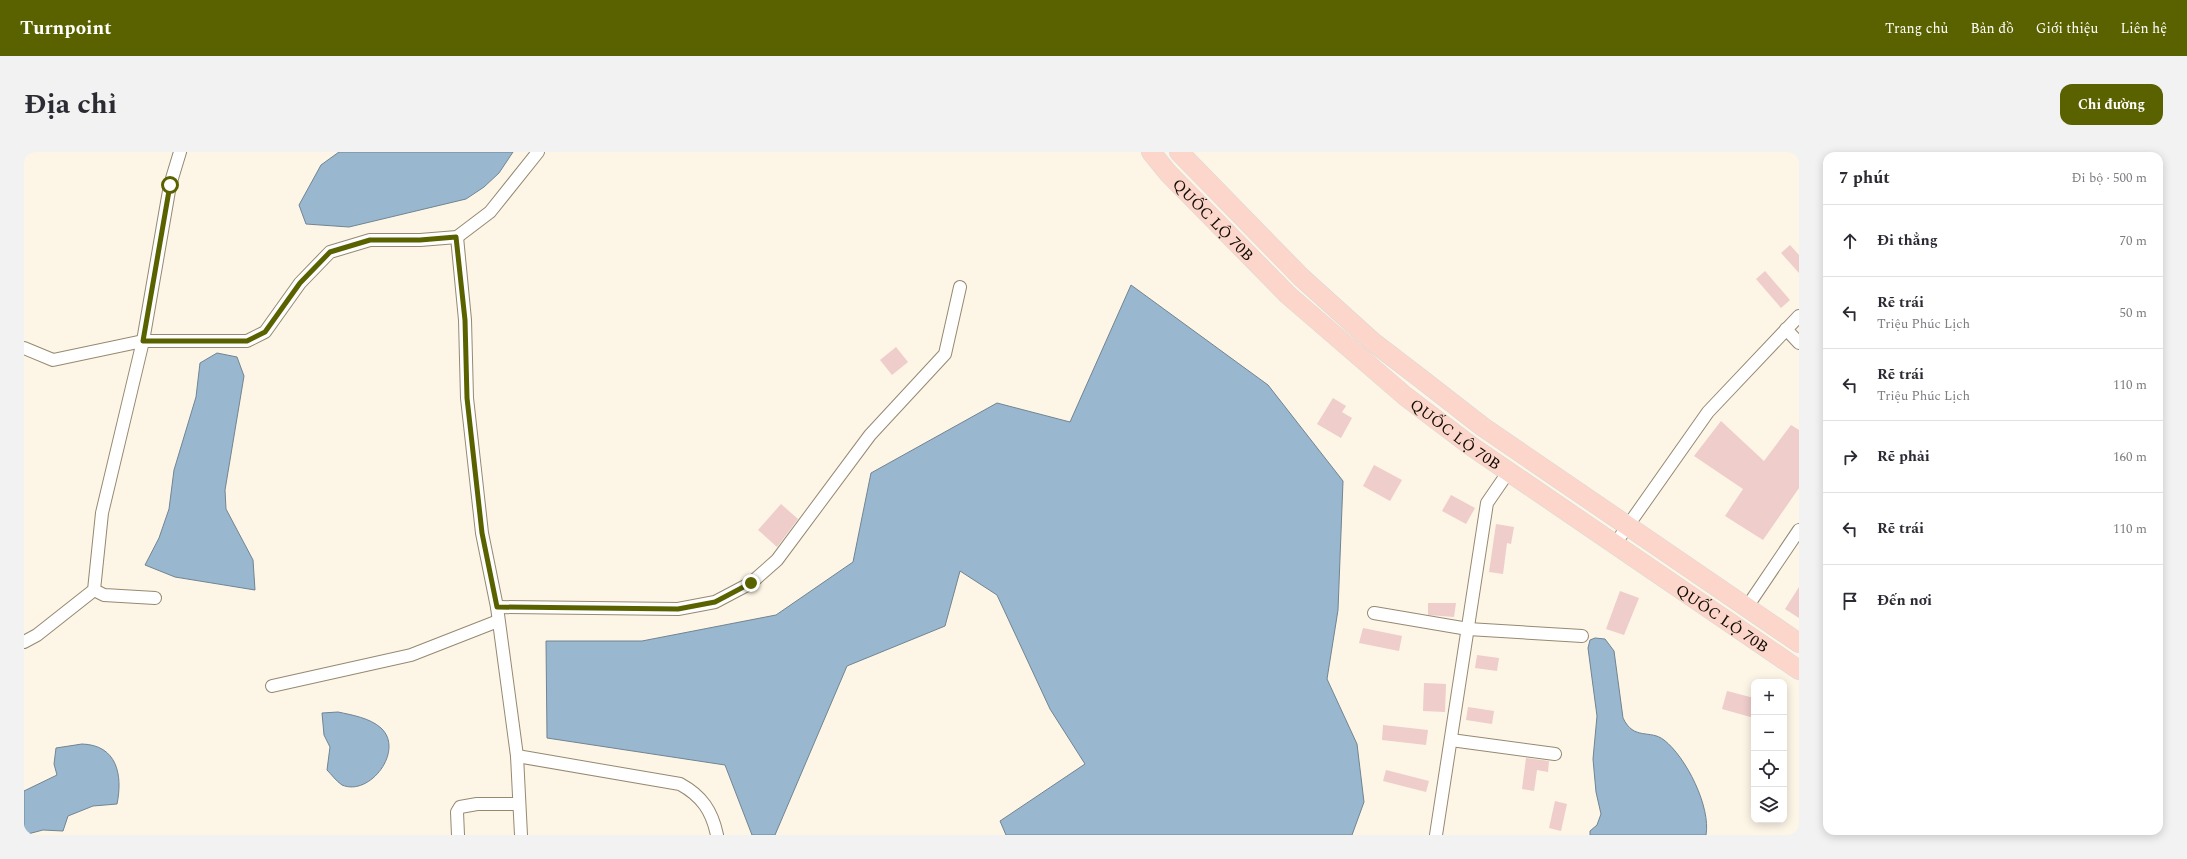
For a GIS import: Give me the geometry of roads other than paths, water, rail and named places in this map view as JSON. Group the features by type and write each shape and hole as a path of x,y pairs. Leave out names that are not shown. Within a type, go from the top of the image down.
{"main road":[{"name":"QUỐC LỘ 70B","path":"1151,152 1168,173 1288,295 1349,350 1405,396 1508,472 1799,670"},
{"name":"QUỐC LỘ 70B","path":"1179,152 1300,277 1373,342 1483,427 1799,643"},
{"path":"1621,548 1634,530"}],"street":[{"path":"24,642 37,635 94,590 102,513 143,341 170,185 180,152"},
{"path":"24,348 53,360 143,341 247,341 265,332 300,283 330,252 370,240 420,240 456,237 490,212 538,152"},
{"path":"456,237 465,320 467,398 482,533 497,607 517,756 520,835"},
{"path":"497,607 678,609 715,602 751,583 777,560 870,435 944,354 960,287"},
{"path":"1634,530 1708,412 1799,316"},
{"path":"1786,329 1799,343"},
{"path":"1436,835 1487,503 1508,472"},
{"path":"1747,607 1799,530"},
{"path":"94,590 104,595 155,598"},
{"path":"1374,614 1468,629 1582,636"},
{"path":"272,686 411,655 498,620"},
{"path":"1451,740 1555,754"},
{"path":"517,756 680,784 695,792 706,805 717,835"},
{"path":"458,835 458,812 460,807 477,804 518,804"}],"water":[{"path":"339,152 513,152 499,173 484,187 466,199 349,227 306,224 299,205 321,165"},
{"path":"1131,285 1268,385 1343,481 1338,610 1327,679 1357,744 1364,802 1352,835 1006,835 1000,821 1085,764 1050,709 997,595 960,571 945,626 847,666 775,835 752,835 725,765 547,738 546,641 642,641 776,615 853,562 871,473 997,403 1070,422"},
{"path":"217,353 237,357 244,376 225,490 226,509 253,560 255,590 175,577 145,565 159,538 169,509 174,470 196,397 200,363"},
{"path":"1595,638 1605,639 1614,651 1623,718 1627,725 1632,730 1642,734 1653,735 1664,740 1681,758 1688,770 1701,797 1705,811 1707,824 1706,835 1590,835 1590,831 1597,825 1601,814 1596,792 1593,759 1597,716 1588,648 1590,640"},
{"path":"338,712 361,717 372,722 381,728 387,737 389,748 387,759 381,769 373,778 363,784 353,787 342,785 327,770 330,747 324,735 322,713"},
{"path":"82,744 94,746 103,750 110,756 115,764 119,783 117,804 93,806 68,816 63,831 43,830 24,835 24,791 57,775 54,764 56,748"}]}
